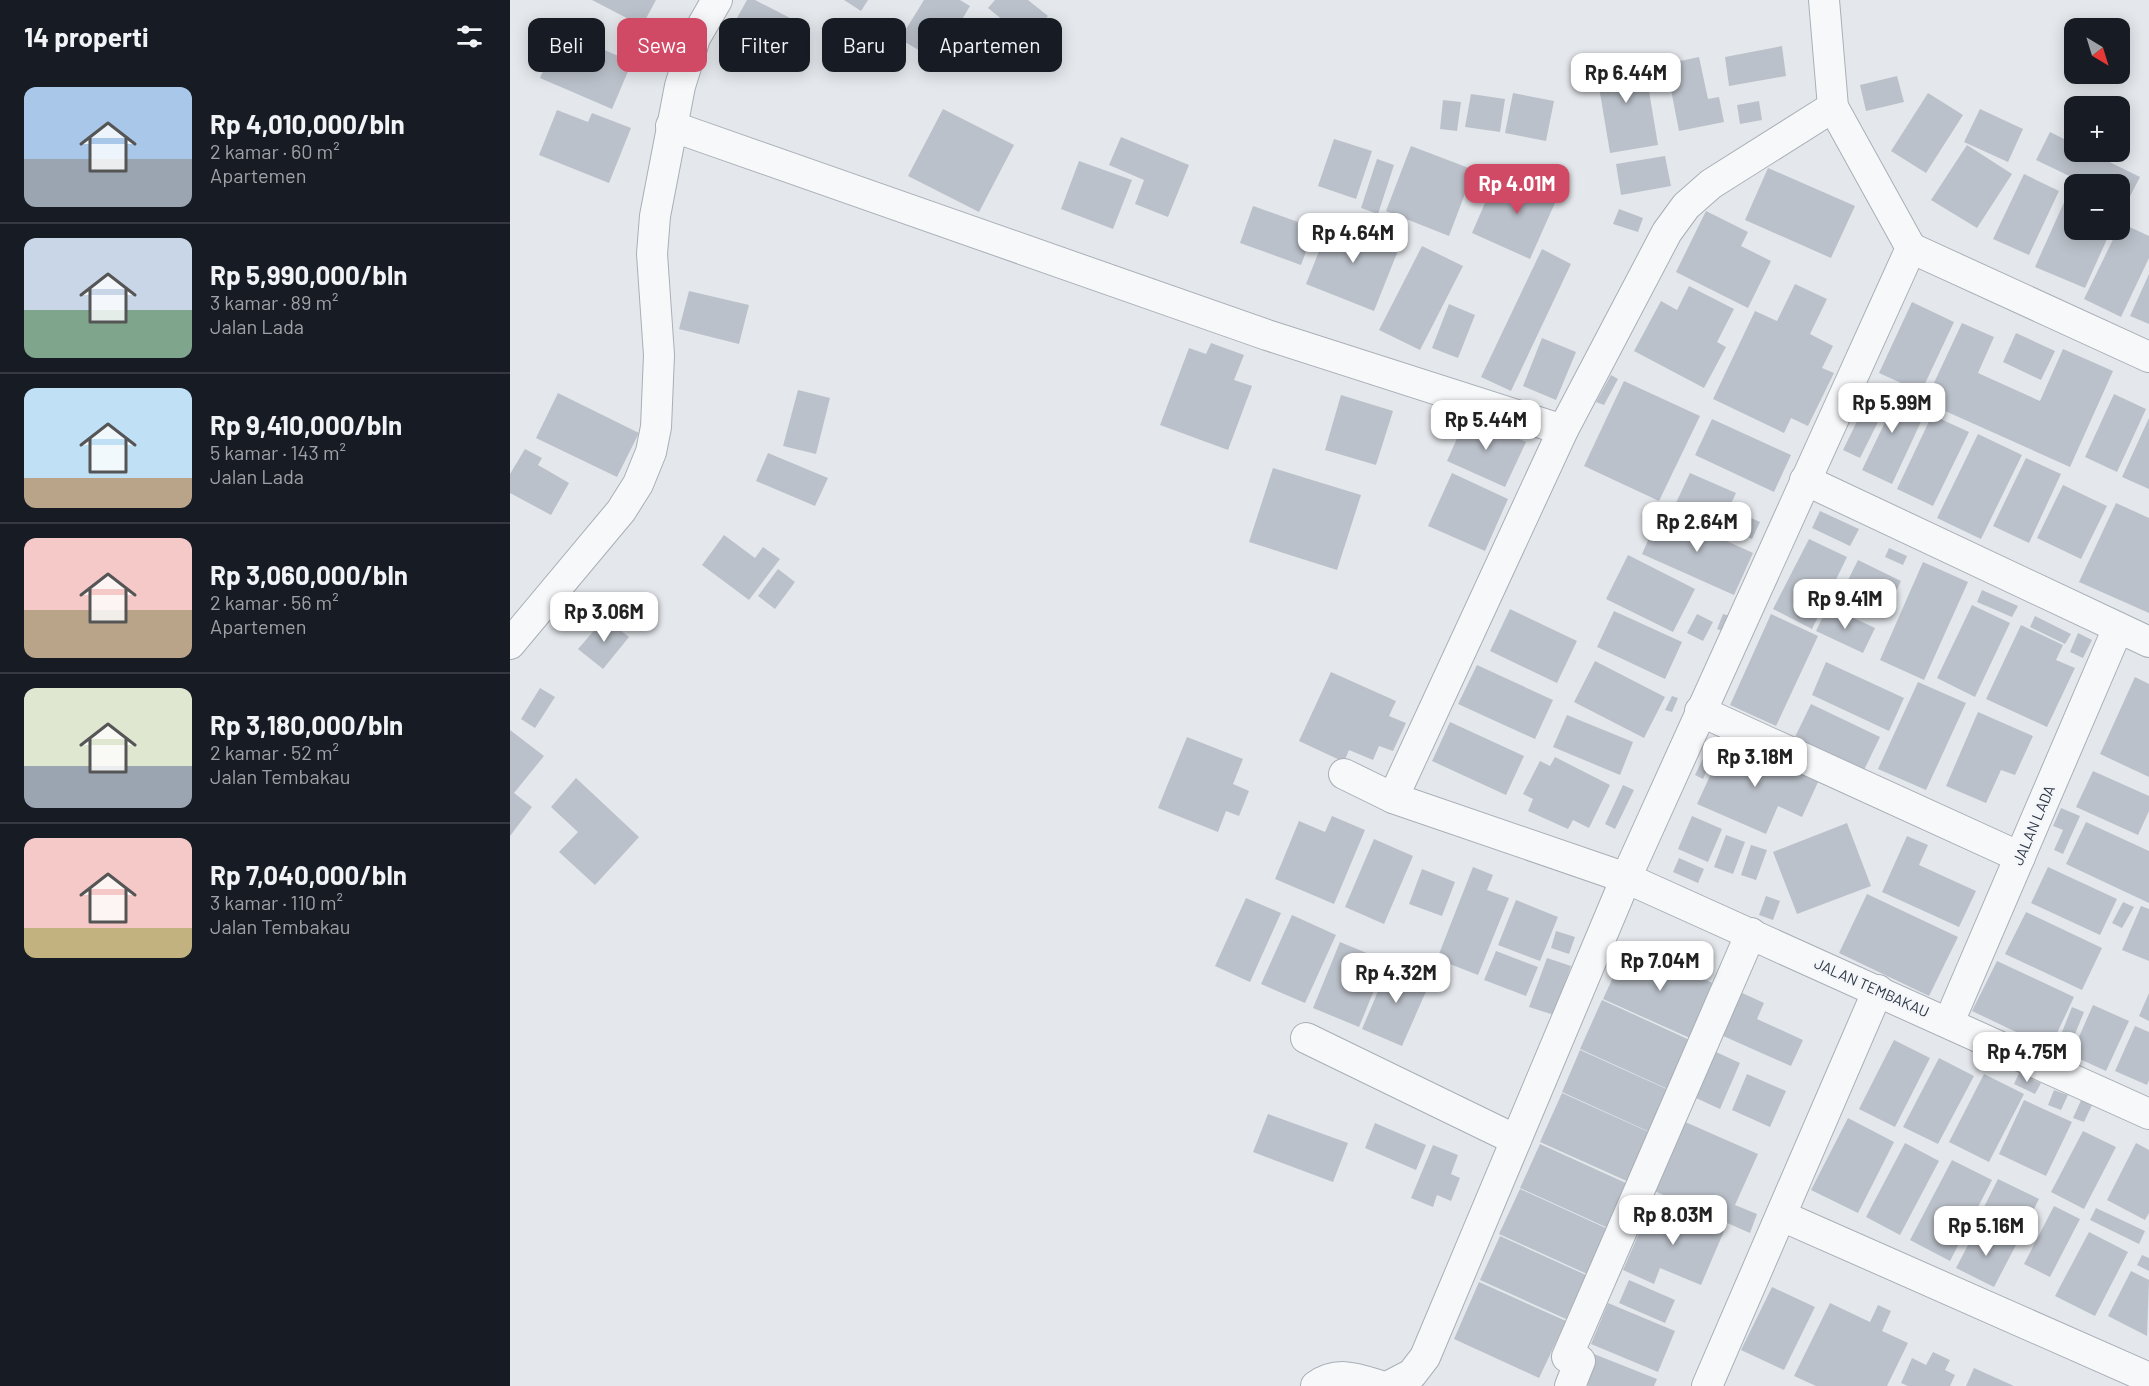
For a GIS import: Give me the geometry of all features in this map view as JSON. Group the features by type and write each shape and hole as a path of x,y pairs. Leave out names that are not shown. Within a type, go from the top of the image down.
{"street":[{"path":"510,644 621,511 638,484 651,452 656,427 659,355 652,254 655,216 680,86 695,38 717,0"},
{"path":"1824,0 1833,107 1911,248 2149,357"},
{"path":"1393,798 1563,430 1667,232 1686,206 1711,184 1833,107"},
{"path":"671,126 1267,335 1563,430"},
{"path":"1389,1386 1412,1374 1425,1357 1626,878 1911,248"},
{"path":"1805,480 2149,642"},
{"name":"JALAN LADA","path":"1949,1022 2118,628"},
{"path":"1700,711 2020,857"},
{"name":"JALAN TEMBAKAU","path":"1344,774 1393,798 1626,878 2149,1114"},
{"path":"1570,1386 1580,1360 1567,1357 1751,933"},
{"path":"1707,1386 1878,990"},
{"path":"1306,1038 1516,1140"},
{"path":"1782,1216 2149,1378"},
{"path":"1316,1386 1333,1376 1351,1376 1381,1386"}],"building":[{"path":"592,0 656,0 646,18 627,18"},
{"path":"747,0 755,0 790,18 737,18"},
{"path":"844,0 868,0 861,11"},
{"path":"924,0 960,0 970,6 963,18 918,18 918,50 906,43 906,29"},
{"path":"995,0 1028,0 1048,16 1046,18 1000,18 988,8"},
{"path":"1782,46 1786,76 1729,86 1725,57"},
{"path":"605,50 617,55 617,72 628,72 612,109 540,78 543,72 605,72"},
{"path":"1643,55 1658,145 1610,153 1595,63"},
{"path":"1699,57 1708,99 1719,97 1724,122 1679,131 1666,64"},
{"path":"1897,76 1904,102 1866,111 1860,85"},
{"path":"1513,93 1554,101 1546,141 1505,133"},
{"path":"1928,93 1963,115 1926,173 1891,151"},
{"path":"1471,94 1505,99 1500,132 1465,127"},
{"path":"1443,100 1461,102 1457,131 1440,129"},
{"path":"1759,101 1762,120 1740,124 1737,105"},
{"path":"943,109 1014,145 979,212 908,176"},
{"path":"1980,109 2023,129 2008,162 1964,142"},
{"path":"557,110 588,122 592,113 631,128 609,183 539,155"},
{"path":"2050,132 2064,139 2064,162 2109,162 2140,177 2130,196 2130,174 2065,174 2036,160"},
{"path":"1121,137 1189,165 1168,217 1135,204 1144,180 1109,165"},
{"path":"1334,139 1372,151 1356,199 1318,186"},
{"path":"1967,145 2012,174 1977,228 1931,200"},
{"path":"1411,146 1474,170 1449,236 1386,211"},
{"path":"1665,156 1671,186 1621,195 1616,164"},
{"path":"1377,159 1394,165 1378,214 1361,208"},
{"path":"1079,161 1132,180 1113,229 1061,209"},
{"path":"1768,168 1855,206 1831,258 1745,220"},
{"path":"1530,174 1562,187 1530,259 1472,233 1494,182 1521,194"},
{"path":"2024,174 2059,191 2029,255 1993,239"},
{"path":"2064,202 2064,240 2107,240 2085,288 2035,267"},
{"path":"1253,206 1315,228 1301,265 1240,243"},
{"path":"1619,209 1643,218 1638,232 1613,224"},
{"path":"1706,211 1748,232 1741,246 1771,261 1748,308 1676,272"},
{"path":"1333,216 1401,243 1374,311 1306,284"},
{"path":"2130,227 2149,236 2149,258 2121,317 2084,299 2113,240 2130,240"},
{"path":"1422,246 1463,266 1420,350 1379,330"},
{"path":"1542,249 1571,264 1511,391 1481,377"},
{"path":"2149,274 2149,324 2130,316"},
{"path":"1795,284 1827,299 1810,334 1833,346 1822,368 1834,373 1808,426 1791,418 1784,433 1713,399 1755,311 1777,321"},
{"path":"1689,286 1734,309 1717,342 1726,347 1704,388 1634,351 1661,301 1677,310"},
{"path":"689,291 749,305 739,344 679,329"},
{"path":"1912,302 1954,322 1921,392 1879,373"},
{"path":"1449,304 1475,315 1458,358 1432,348"},
{"path":"1962,323 1994,337 1978,373 2040,401 2063,349 2113,371 2070,467 1925,402"},
{"path":"2016,333 2055,351 2041,380 2003,362"},
{"path":"1542,338 1576,352 1556,400 1523,386"},
{"path":"1211,343 1244,355 1234,380 1252,386 1228,450 1160,425 1189,348 1206,354"},
{"path":"1611,375 1618,379 1604,405 1596,402"},
{"path":"1624,381 1700,416 1659,501 1584,466"},
{"path":"1873,386 1926,411 1892,484 1862,470 1889,414 1864,403"},
{"path":"798,390 830,398 816,454 783,446"},
{"path":"558,393 639,433 617,477 536,438"},
{"path":"2114,394 2146,409 2117,472 2085,457"},
{"path":"1341,395 1393,411 1376,465 1325,450"},
{"path":"1863,409 1880,418 1860,458 1843,450"},
{"path":"1932,415 1969,432 1933,506 1897,489"},
{"path":"1467,416 1526,442 1505,487 1447,461"},
{"path":"2149,418 2149,489 2122,477"},
{"path":"1712,419 1791,455 1774,492 1695,455"},
{"path":"1978,434 2022,455 1981,539 1937,518"},
{"path":"525,449 542,458 538,465 569,483 551,515 510,493 510,474"},
{"path":"768,453 828,478 815,506 756,481"},
{"path":"2026,458 2061,474 2029,543 1993,526"},
{"path":"1273,468 1361,495 1337,570 1249,542"},
{"path":"1452,473 1508,499 1485,551 1428,526"},
{"path":"1690,473 1736,493 1729,508 1760,522 1752,539 1675,505"},
{"path":"2063,485 2107,506 2081,559 2037,538"},
{"path":"2116,503 2149,518 2149,613 2079,582"},
{"path":"1661,511 1753,553 1734,595 1642,554"},
{"path":"1820,511 1859,529 1850,546 1812,528"},
{"path":"724,535 755,558 763,547 780,559 749,600 702,565"},
{"path":"1809,539 1847,557 1812,629 1773,609"},
{"path":"1889,548 1907,556 1903,565 1885,557"},
{"path":"1628,555 1695,589 1673,632 1606,599"},
{"path":"1858,560 1901,581 1884,617 1840,596"},
{"path":"1923,562 1968,582 1924,680 1880,660"},
{"path":"778,569 795,582 775,609 758,596"},
{"path":"1982,590 2018,606 2012,617 1977,602"},
{"path":"1972,605 2010,623 1975,697 1937,678"},
{"path":"1828,606 1875,628 1863,653 1816,631"},
{"path":"1510,609 1577,641 1557,683 1490,651"},
{"path":"1614,611 1682,642 1665,679 1597,647"},
{"path":"1697,614 1713,622 1703,641 1687,633"},
{"path":"1723,614 1730,616 1723,631 1717,629"},
{"path":"1771,614 1818,636 1776,726 1730,705"},
{"path":"2035,616 2071,634 2065,644 2030,627"},
{"path":"605,618 629,637 603,669 578,649"},
{"path":"2021,625 2063,645 2056,660 2075,668 2047,727 1986,699"},
{"path":"2078,633 2092,640 2083,658 2070,652"},
{"path":"1595,661 1665,697 1644,738 1574,702"},
{"path":"1826,662 1904,698 1889,731 1812,695"},
{"path":"1477,665 1553,700 1535,739 1458,704"},
{"path":"1331,672 1396,701 1389,716 1406,723 1393,751 1379,746 1373,760 1349,750 1344,762 1299,741"},
{"path":"2135,677 2149,684 2149,777 2100,754"},
{"path":"1918,682 1966,703 1926,790 1878,769"},
{"path":"540,688 555,697 535,728 521,719"},
{"path":"1672,696 1678,698 1672,712 1665,710"},
{"path":"1811,704 1880,737 1864,770 1795,737"},
{"path":"1978,712 2033,736 2015,775 2001,770 1986,803 1946,786"},
{"path":"1567,715 1633,742 1620,775 1553,747"},
{"path":"1450,722 1524,756 1506,795 1432,761"},
{"path":"510,730 544,756 514,793 532,807 510,836"},
{"path":"1187,737 1243,759 1233,784 1249,791 1239,816 1226,811 1218,832 1158,808"},
{"path":"1727,739 1819,780 1802,817 1778,806 1766,834 1697,804"},
{"path":"1710,744 1717,748 1703,779 1695,775"},
{"path":"1555,757 1610,785 1589,828 1573,820 1568,829 1528,811 1533,799 1523,794 1540,761 1550,766"},
{"path":"2093,771 2149,796 2149,811 2138,835 2076,807"},
{"path":"576,778 639,837 595,885 559,852 578,832 551,807"},
{"path":"1623,785 1634,790 1615,829 1605,824"},
{"path":"2061,808 2080,816 2063,854 2054,850 2063,830 2053,826"},
{"path":"1332,816 1365,830 1334,904 1275,879 1299,821 1325,832"},
{"path":"1692,816 1722,829 1708,862 1678,849"},
{"path":"2086,822 2149,851 2149,903 2066,864"},
{"path":"1847,823 1871,886 1797,914 1773,852"},
{"path":"1726,835 1745,842 1733,874 1714,867"},
{"path":"1907,836 1928,845 1919,865 1976,891 1959,927 1882,892"},
{"path":"1374,839 1413,856 1384,924 1345,907"},
{"path":"1751,845 1767,850 1756,880 1741,875"},
{"path":"1679,858 1704,869 1698,883 1673,872"},
{"path":"1473,867 1493,875 1487,890 1509,898 1478,975 1437,959"},
{"path":"2048,867 2117,899 2100,935 2031,903"},
{"path":"1422,869 1455,882 1442,916 1409,904"},
{"path":"1867,894 1958,937 1929,996 1839,953"},
{"path":"1766,896 1780,901 1773,920 1759,915"},
{"path":"1246,898 1281,913 1250,982 1215,966"},
{"path":"1516,900 1558,917 1540,961 1498,945"},
{"path":"2123,902 2134,907 2122,928 2112,923"},
{"path":"2141,906 2149,909 2149,961 2122,950"},
{"path":"2026,912 2102,948 2082,990 2005,954"},
{"path":"1292,915 1336,935 1305,1003 1261,984"},
{"path":"1556,931 1575,937 1569,954 1551,948"},
{"path":"1340,942 1386,961 1359,1027 1313,1008"},
{"path":"1628,945 1717,985 1692,1039 1603,999"},
{"path":"1496,951 1538,967 1526,996 1484,980"},
{"path":"1547,958 1571,966 1554,1015 1529,1007"},
{"path":"1997,961 2074,997 2050,1048 1972,1011"},
{"path":"1390,963 1431,980 1402,1046 1362,1029"},
{"path":"1740,992 1764,1003 1757,1019 1803,1040 1791,1066 1721,1035"},
{"path":"2149,993 2149,1021 2139,1016"},
{"path":"1602,1000 1692,1041 1670,1090 1580,1049"},
{"path":"2093,1005 2129,1021 2106,1071 2071,1055"},
{"path":"2072,1007 2084,1012 2068,1051 2056,1047"},
{"path":"2135,1026 2149,1032 2149,1080 2147,1085 2115,1071"},
{"path":"1894,1040 1930,1058 1895,1127 1859,1109"},
{"path":"1580,1050 1671,1091 1652,1133 1562,1092"},
{"path":"1716,1052 1740,1063 1720,1109 1696,1098"},
{"path":"1939,1058 1974,1076 1938,1144 1903,1127"},
{"path":"2019,1073 2041,1083 2035,1094 2014,1084"},
{"path":"1747,1074 1786,1091 1770,1127 1732,1110"},
{"path":"1984,1074 2024,1094 1989,1162 1949,1142"},
{"path":"2054,1090 2068,1095 2061,1110 2048,1105"},
{"path":"1562,1093 1651,1133 1629,1182 1540,1142"},
{"path":"2082,1098 2093,1103 2084,1122 2073,1118"},
{"path":"2024,1100 2072,1122 2046,1176 1999,1154"},
{"path":"1268,1114 1348,1143 1333,1182 1253,1152"},
{"path":"1848,1118 1894,1142 1858,1213 1811,1190"},
{"path":"1683,1121 1758,1154 1735,1205 1757,1214 1750,1233 1652,1190"},
{"path":"1375,1123 1426,1145 1416,1170 1365,1148"},
{"path":"2083,1131 2116,1147 2084,1209 2051,1192"},
{"path":"1905,1143 1939,1161 1900,1235 1866,1217"},
{"path":"2136,1143 2149,1150 2149,1213 2145,1220 2107,1200"},
{"path":"1540,1144 1628,1184 1608,1228 1520,1188"},
{"path":"1433,1145 1458,1155 1451,1174 1460,1178 1451,1201 1437,1195 1433,1207 1411,1198"},
{"path":"1952,1160 1992,1180 1950,1261 1910,1240"},
{"path":"1998,1179 2039,1199 2022,1233 1981,1213"},
{"path":"1520,1189 1608,1229 1587,1274 1499,1234"},
{"path":"1653,1201 1724,1231 1701,1285 1660,1268 1654,1284 1623,1270"},
{"path":"2054,1206 2080,1219 2050,1277 2024,1264"},
{"path":"2096,1208 2145,1231 2139,1244 2090,1220"},
{"path":"1978,1226 2016,1245 1994,1287 1956,1268"},
{"path":"2089,1232 2128,1252 2095,1316 2055,1296"},
{"path":"1500,1236 1586,1275 1566,1319 1480,1280"},
{"path":"2142,1255 2149,1258 2149,1271 2137,1265"},
{"path":"2131,1271 2149,1280 2147,1336 2108,1316"},
{"path":"1629,1280 1675,1300 1665,1323 1619,1303"},
{"path":"1479,1282 1566,1321 1539,1378 1454,1339"},
{"path":"1772,1287 1815,1307 1784,1370 1741,1350"},
{"path":"1608,1303 1675,1331 1658,1372 1591,1344"},
{"path":"1830,1303 1870,1322 1878,1305 1891,1311 1882,1331 1908,1343 1887,1386 1816,1386 1794,1376"},
{"path":"1933,1352 1950,1360 1945,1370 1955,1375 1950,1386 1908,1386 1901,1383 1912,1358 1926,1365"},
{"path":"1594,1354 1657,1379 1654,1386 1589,1386 1583,1383"},
{"path":"1974,1368 2014,1386 1966,1386"}]}
